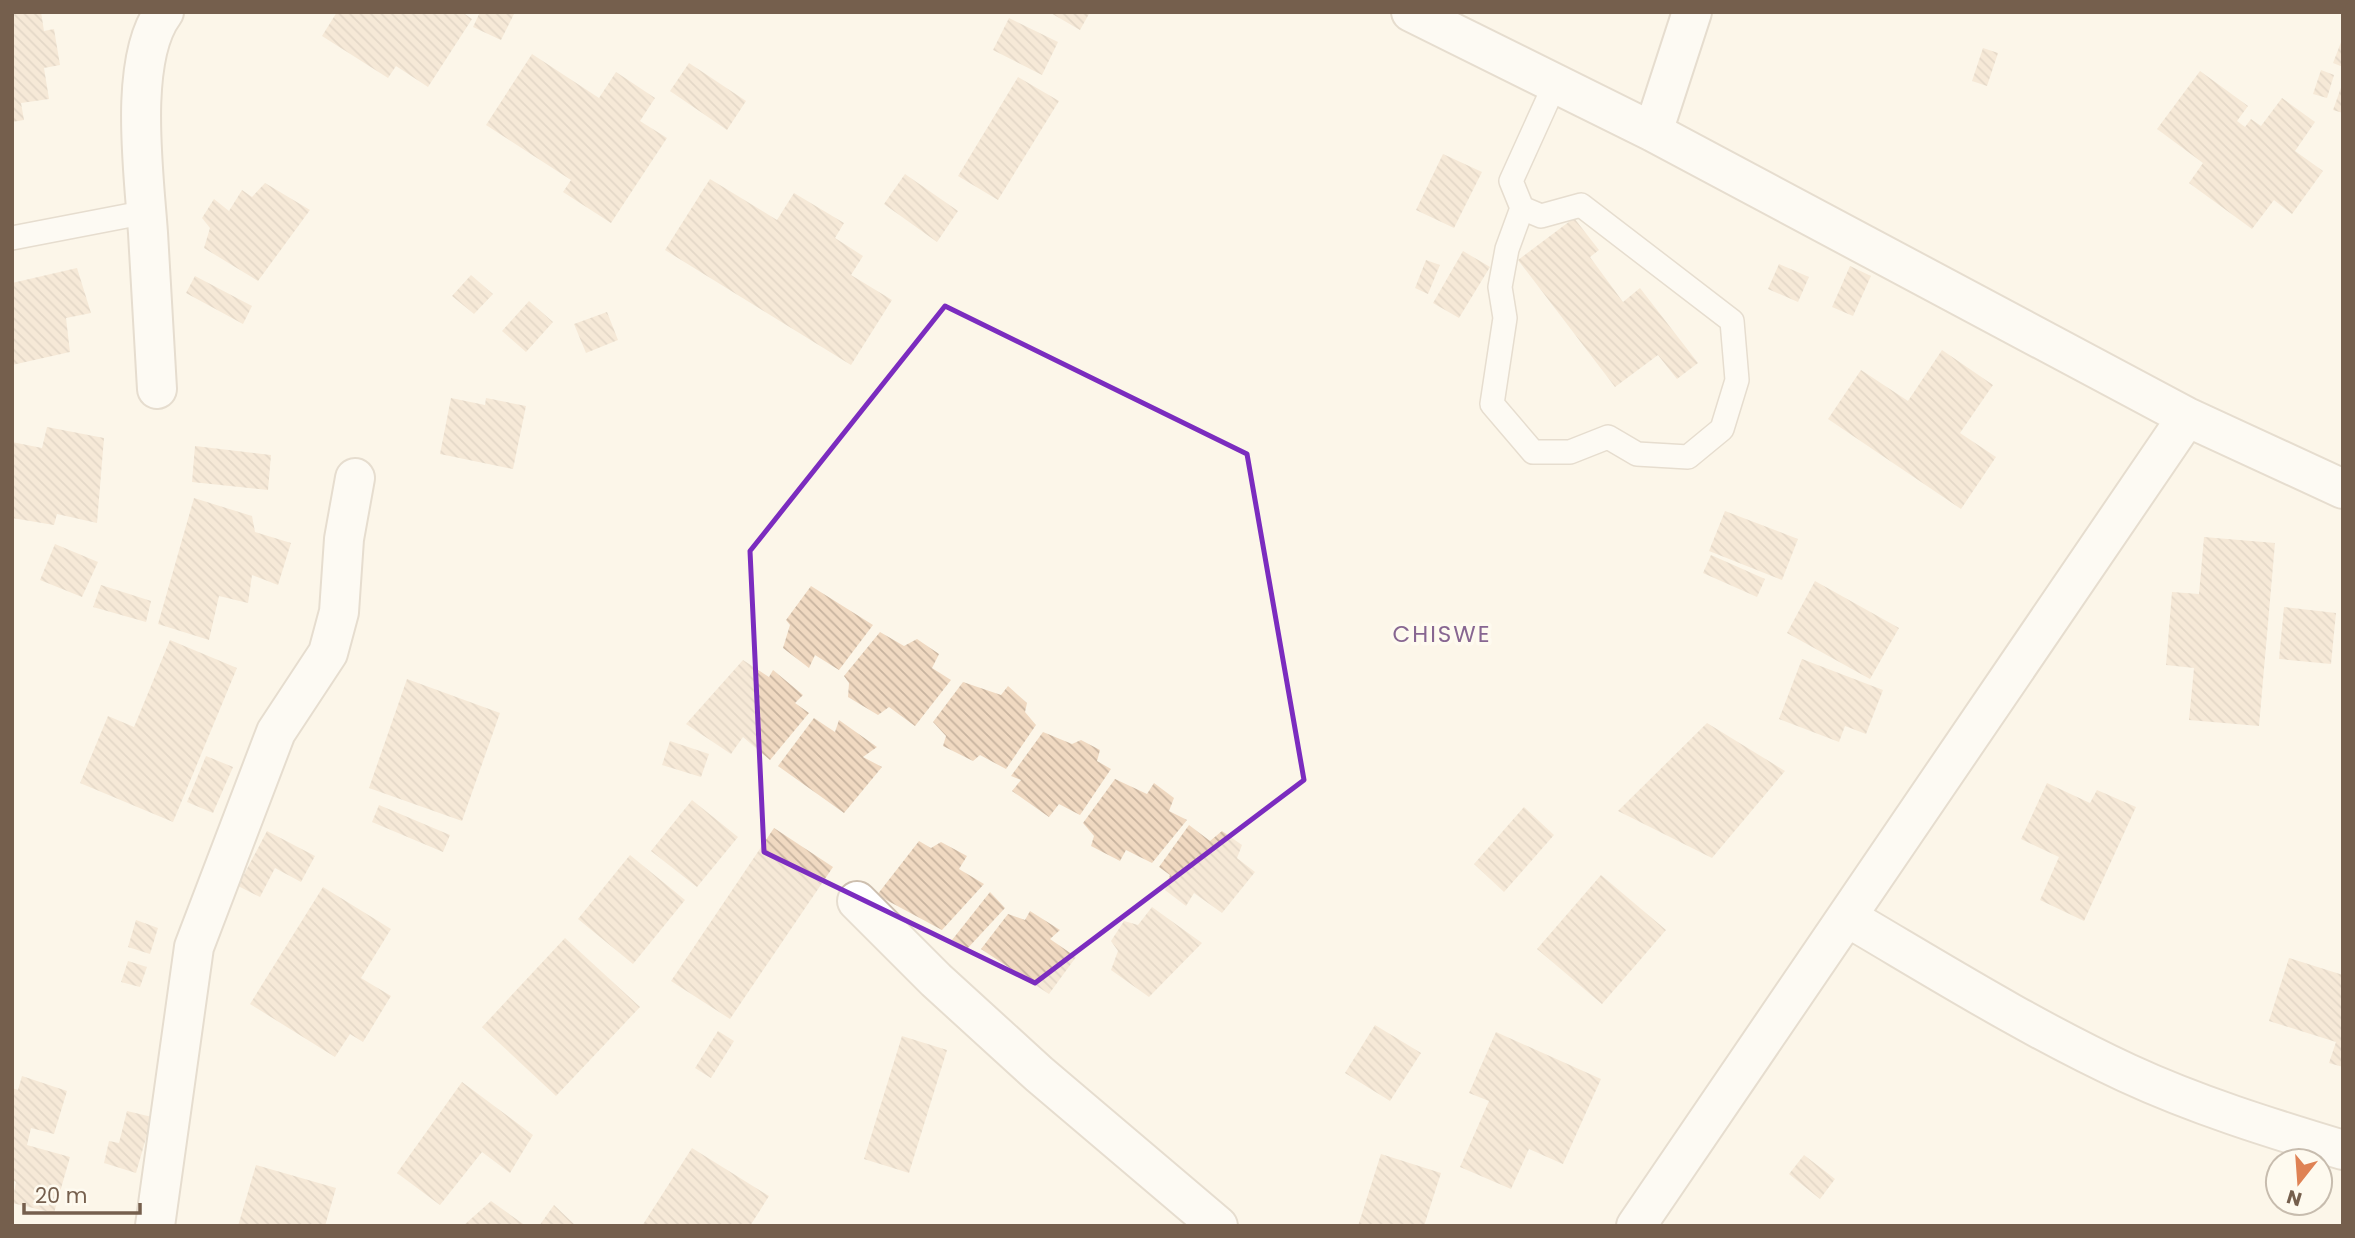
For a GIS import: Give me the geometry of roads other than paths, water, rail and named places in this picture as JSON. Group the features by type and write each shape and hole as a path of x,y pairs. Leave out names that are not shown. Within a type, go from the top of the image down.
{"street":[{"path":"157,389 142,142 144,76 149,41 164,12"},
{"path":"1411,12 1653,132 2187,417 2343,489"},
{"path":"1653,132 1692,12"},
{"path":"1636,1226 2187,417"},
{"path":"155,1226 194,947 276,732 328,653 339,612 344,539 355,478"},
{"path":"857,901 936,980 1039,1074 1218,1226"},
{"path":"1847,917 1993,1004 2127,1073 2248,1121 2343,1150"}],"lane":[{"path":"1522,208 1541,216 1581,205 1732,321 1737,380 1722,429 1688,457 1637,454 1608,437 1570,453 1533,452 1492,404 1505,318 1500,287 1507,249 1522,208 1511,181 1555,84"},
{"path":"12,238 147,212"}],"district":[{"name":"CHISWE","path":"1442,634"}]}
